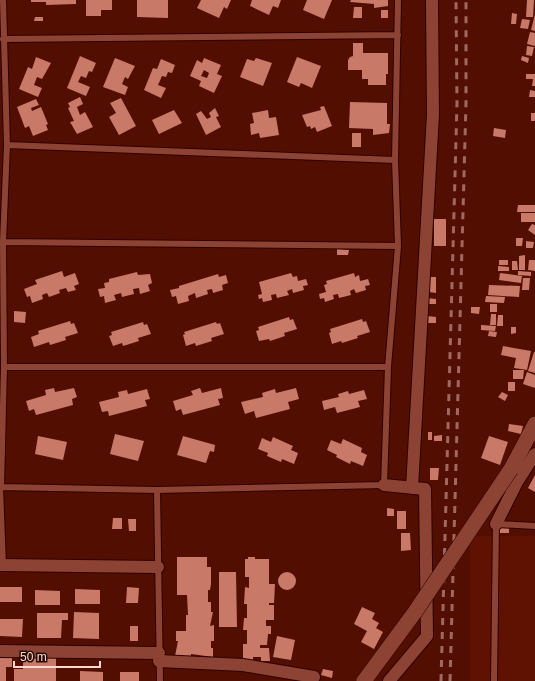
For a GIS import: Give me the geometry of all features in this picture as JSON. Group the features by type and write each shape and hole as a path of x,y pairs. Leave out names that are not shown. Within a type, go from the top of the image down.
{"street":[{"path":"412,488 433,114 432,0"},
{"path":"364,681 415,612 511,469 535,424"},
{"path":"496,524 518,482 535,454"},
{"path":"384,485 425,489 427,636 389,681"},
{"path":"2,565 158,567"},
{"path":"0,651 159,657 243,665 314,677"}],"lane":[{"path":"2,565 1,487 4,367 3,242 7,145 3,0"},
{"path":"1,487 157,490 384,485 388,367 398,246 394,160 398,0"},
{"path":"3,39 398,35"},
{"path":"7,145 394,160"},
{"path":"3,242 398,246"},
{"path":"4,367 388,367"},
{"path":"157,490 160,681"},
{"path":"494,681 496,524 535,526"}],"shaded area":[{"path":"470,536 535,536 535,681 470,681"}],"building":[{"path":"31,0 76,0 76,4 46,5 46,2 31,2"},
{"path":"86,0 112,0 112,10 101,10 101,16 86,16"},
{"path":"137,0 168,0 168,18 137,17"},
{"path":"201,0 231,0 227,9 224,7 219,18 197,8"},
{"path":"252,0 281,0 278,8 273,6 269,15 250,6"},
{"path":"307,0 332,0 324,19 303,10"},
{"path":"351,0 388,0 388,6 374,8 374,4 350,2"},
{"path":"527,0 534,0 533,17 526,17"},
{"path":"354,7 362,7 362,18 353,18"},
{"path":"381,10 388,10 388,18 381,18"},
{"path":"512,13 517,14 516,24 511,24"},
{"path":"535,14 535,31 531,30"},
{"path":"35,17 43,17 43,21 34,21"},
{"path":"522,19 530,20 528,29 520,28"},
{"path":"530,32 535,33 535,46 527,44"},
{"path":"353,43 363,43 363,53 388,53 388,74 386,74 386,85 368,85 368,79 362,79 362,70 348,70 348,60 353,56"},
{"path":"527,46 534,47 532,56 526,55"},
{"path":"80,56 96,63 92,72 89,71 86,78 81,76 78,82 90,87 86,96 67,88"},
{"path":"522,56 529,58 528,63 521,60"},
{"path":"36,57 51,63 42,79 37,77 34,85 42,88 38,97 19,89 28,67 32,69"},
{"path":"297,57 321,66 312,88 301,83 299,87 287,82"},
{"path":"115,58 135,66 128,79 125,77 122,84 128,87 125,95 103,87"},
{"path":"204,58 221,65 217,74 222,76 214,93 199,86 201,81 190,76 197,60 202,63","holes":["204,70 209,73 207,78 201,76"]},
{"path":"256,58 272,63 263,86 240,77 247,59 254,61"},
{"path":"161,59 175,65 172,73 168,72 166,77 162,76 158,85 166,88 161,98 144,90 153,68 157,69"},
{"path":"526,74 535,74 535,86 532,86 533,79 526,79"},
{"path":"530,90 535,91 535,97 529,97"},
{"path":"80,97 83,104 77,107 80,115 85,112 93,127 77,134 70,122 74,121 68,108 70,107 68,103"},
{"path":"121,98 136,126 119,135 109,117 116,113 110,103"},
{"path":"36,99 39,105 31,108 32,111 41,107 48,124 46,125 48,130 33,136 29,126 25,128 17,107"},
{"path":"350,102 387,103 387,124 390,124 389,133 373,135 373,129 349,128"},
{"path":"324,106 332,126 317,132 315,127 311,129 310,126 307,127 302,115 321,110 320,107"},
{"path":"215,108 219,116 216,117 221,127 206,135 196,114 201,111 207,119 211,117 209,113"},
{"path":"174,110 182,123 159,134 152,120"},
{"path":"268,110 269,118 276,117 279,135 260,138 259,133 251,135 250,124 254,123 252,113"},
{"path":"531,113 535,113 535,121 531,121"},
{"path":"494,128 506,130 505,138 493,136"},
{"path":"352,133 361,133 361,147 352,147"},
{"path":"518,205 535,205 535,212 517,212"},
{"path":"521,213 535,213 535,222 521,222"},
{"path":"434,219 446,219 446,246 434,246"},
{"path":"532,224 535,225 535,235 528,230"},
{"path":"516,238 523,238 522,246 516,246"},
{"path":"526,241 534,242 533,248 526,248"},
{"path":"337,249 349,250 348,255 337,255"},
{"path":"525,255 525,270 519,270 519,256"},
{"path":"499,260 508,260 508,265 499,265"},
{"path":"529,260 535,260 535,271 528,270"},
{"path":"512,261 517,261 518,270 512,270"},
{"path":"498,266 509,267 509,271 498,271"},
{"path":"62,271 64,277 75,273 79,284 74,286 76,290 68,292 66,288 59,290 60,293 49,297 47,293 42,295 43,299 32,303 30,296 27,297 24,289 37,284 35,280"},
{"path":"518,271 531,272 531,276 518,275"},
{"path":"137,272 138,275 150,274 152,283 148,285 150,291 140,294 139,288 133,289 134,294 122,297 121,293 114,295 116,300 105,303 104,296 100,297 98,289 105,288 104,283 109,282 109,279"},
{"path":"291,273 293,277 297,276 298,281 306,279 308,285 303,286 304,290 293,293 292,289 287,291 289,295 277,298 276,294 271,295 272,300 263,302 262,298 259,299 258,295 262,294 259,282"},
{"path":"354,273 355,277 359,275 360,281 368,279 370,285 365,286 366,290 356,293 354,289 350,291 351,295 339,298 338,294 333,295 334,299 325,302 324,298 320,299 319,294 326,292 324,285 327,284 326,281"},
{"path":"500,273 522,276 521,283 499,280"},
{"path":"218,274 219,277 226,275 228,283 222,285 223,290 213,293 212,289 207,290 208,294 196,298 195,293 188,296 189,301 178,304 176,296 172,297 170,290"},
{"path":"429,277 436,277 436,293 429,292"},
{"path":"523,278 530,278 529,290 522,290"},
{"path":"489,285 520,286 519,297 488,295"},
{"path":"486,296 505,297 504,303 485,302"},
{"path":"427,298 436,299 436,304 427,304"},
{"path":"490,304 497,304 497,312 490,312"},
{"path":"471,307 480,307 479,314 471,313"},
{"path":"14,311 26,312 25,323 14,322"},
{"path":"491,314 496,314 496,325 490,325"},
{"path":"498,315 503,315 503,326 497,326"},
{"path":"428,316 436,317 436,323 428,323"},
{"path":"289,317 290,320 293,319 297,329 284,333 285,336 270,341 269,339 259,341 256,331 259,330 258,327"},
{"path":"362,319 363,322 366,321 370,332 357,336 358,338 342,343 341,341 332,344 329,333 331,332 330,329"},
{"path":"70,321 71,324 74,323 78,333 65,337 66,340 50,345 49,342 34,347 31,337 39,334 38,331"},
{"path":"143,322 144,325 147,324 151,334 138,338 139,341 123,346 122,343 113,346 109,336 112,335 111,332"},
{"path":"216,322 217,324 220,323 224,334 211,338 212,341 196,346 195,343 186,346 183,335 185,334 184,332"},
{"path":"481,325 496,326 495,331 481,330"},
{"path":"511,327 516,327 516,333 511,334"},
{"path":"489,331 497,332 496,337 488,336"},
{"path":"503,346 531,351 527,370 514,368 516,358 501,355"},
{"path":"535,352 535,373 528,371"},
{"path":"513,370 524,370 523,379 513,379"},
{"path":"527,372 535,375 535,388 523,384"},
{"path":"508,382 515,382 515,391 508,391"},
{"path":"54,388 55,392 74,388 77,397 72,399 73,405 36,415 34,409 29,411 26,401 46,395 45,390"},
{"path":"200,388 202,393 221,388 223,398 218,399 220,405 183,415 181,409 176,411 173,401 193,395 191,391"},
{"path":"296,388 299,399 288,402 290,409 256,418 254,411 245,414 241,402 263,397 262,393 275,389 276,393"},
{"path":"147,389 150,399 145,400 147,406 109,416 108,411 102,412 99,402 119,397 118,392 127,390 128,394"},
{"path":"364,390 367,399 358,401 360,407 337,413 335,407 324,410 322,401 339,397 338,394 348,391 349,394"},
{"path":"502,392 508,395 505,401 498,397"},
{"path":"509,424 523,426 521,434 508,431"},
{"path":"428,432 432,432 432,440 428,440"},
{"path":"115,434 144,441 138,461 110,454"},
{"path":"442,435 442,441 434,441 434,436"},
{"path":"38,436 67,442 63,460 35,454"},
{"path":"183,436 215,445 214,452 210,451 206,463 177,455"},
{"path":"489,436 508,442 500,465 481,458"},
{"path":"273,437 293,446 291,450 298,453 294,464 282,459 281,462 267,456 268,453 258,449 262,438 271,442"},
{"path":"343,439 362,448 361,452 367,455 363,466 351,461 350,464 336,457 337,455 327,450 331,440 341,444"},
{"path":"430,468 439,468 438,480 430,480"},
{"path":"535,475 535,492 528,488"},
{"path":"387,508 394,509 394,516 387,516"},
{"path":"397,511 406,511 406,529 397,529"},
{"path":"113,518 122,518 122,529 112,529"},
{"path":"128,519 136,519 136,531 129,531"},
{"path":"495,526 509,526 509,533 495,533"},
{"path":"401,533 410,533 411,550 401,551"},
{"path":"177,557 207,557 207,567 211,567 211,584 210,590 208,590 208,602 211,602 211,612 213,612 210,626 214,625 214,641 211,641 213,657 191,654 191,656 175,656 178,641 176,641 176,631 186,631 186,615 188,615 187,595 177,595"},
{"path":"248,557 255,557 255,559 269,559 269,584 275,584 274,603 269,603 269,605 274,605 274,620 266,620 266,626 271,626 271,634 268,634 267,645 260,645 260,648 269,648 270,661 261,661 261,657 253,657 253,660 243,660 243,644 247,644 247,630 243,630 244,618 247,618 247,604 244,604 245,587 249,588 249,577 245,577 245,559 248,559"},
{"path":"219,572 236,572 237,627 219,627"},
{"path":"283,572 291,572 296,577 294,588 291,590 283,590 278,585 278,577"},
{"path":"0,587 22,587 22,602 0,602"},
{"path":"127,587 139,588 138,603 126,603"},
{"path":"75,589 100,590 100,604 75,604"},
{"path":"35,590 60,591 60,605 35,605"},
{"path":"362,607 375,613 372,619 379,623 376,628 383,632 374,649 361,642 367,631 354,624"},
{"path":"74,612 99,613 99,639 73,638"},
{"path":"37,613 68,613 68,620 62,620 61,638 37,638"},
{"path":"0,619 23,619 22,637 0,636"},
{"path":"130,626 138,626 138,641 130,641"},
{"path":"277,636 295,640 291,660 273,657"},
{"path":"0,657 12,657 12,667 6,667 6,681 0,681"},
{"path":"23,657 56,657 56,681 14,681 14,669 23,669"},
{"path":"323,669 333,671 332,678 321,675"},
{"path":"80,671 103,672 103,681 80,681"},
{"path":"120,672 139,672 139,681 120,681"}],"railway":[{"path":"441,681 457,103 456,0"},
{"path":"450,681 466,103 466,0"}]}
